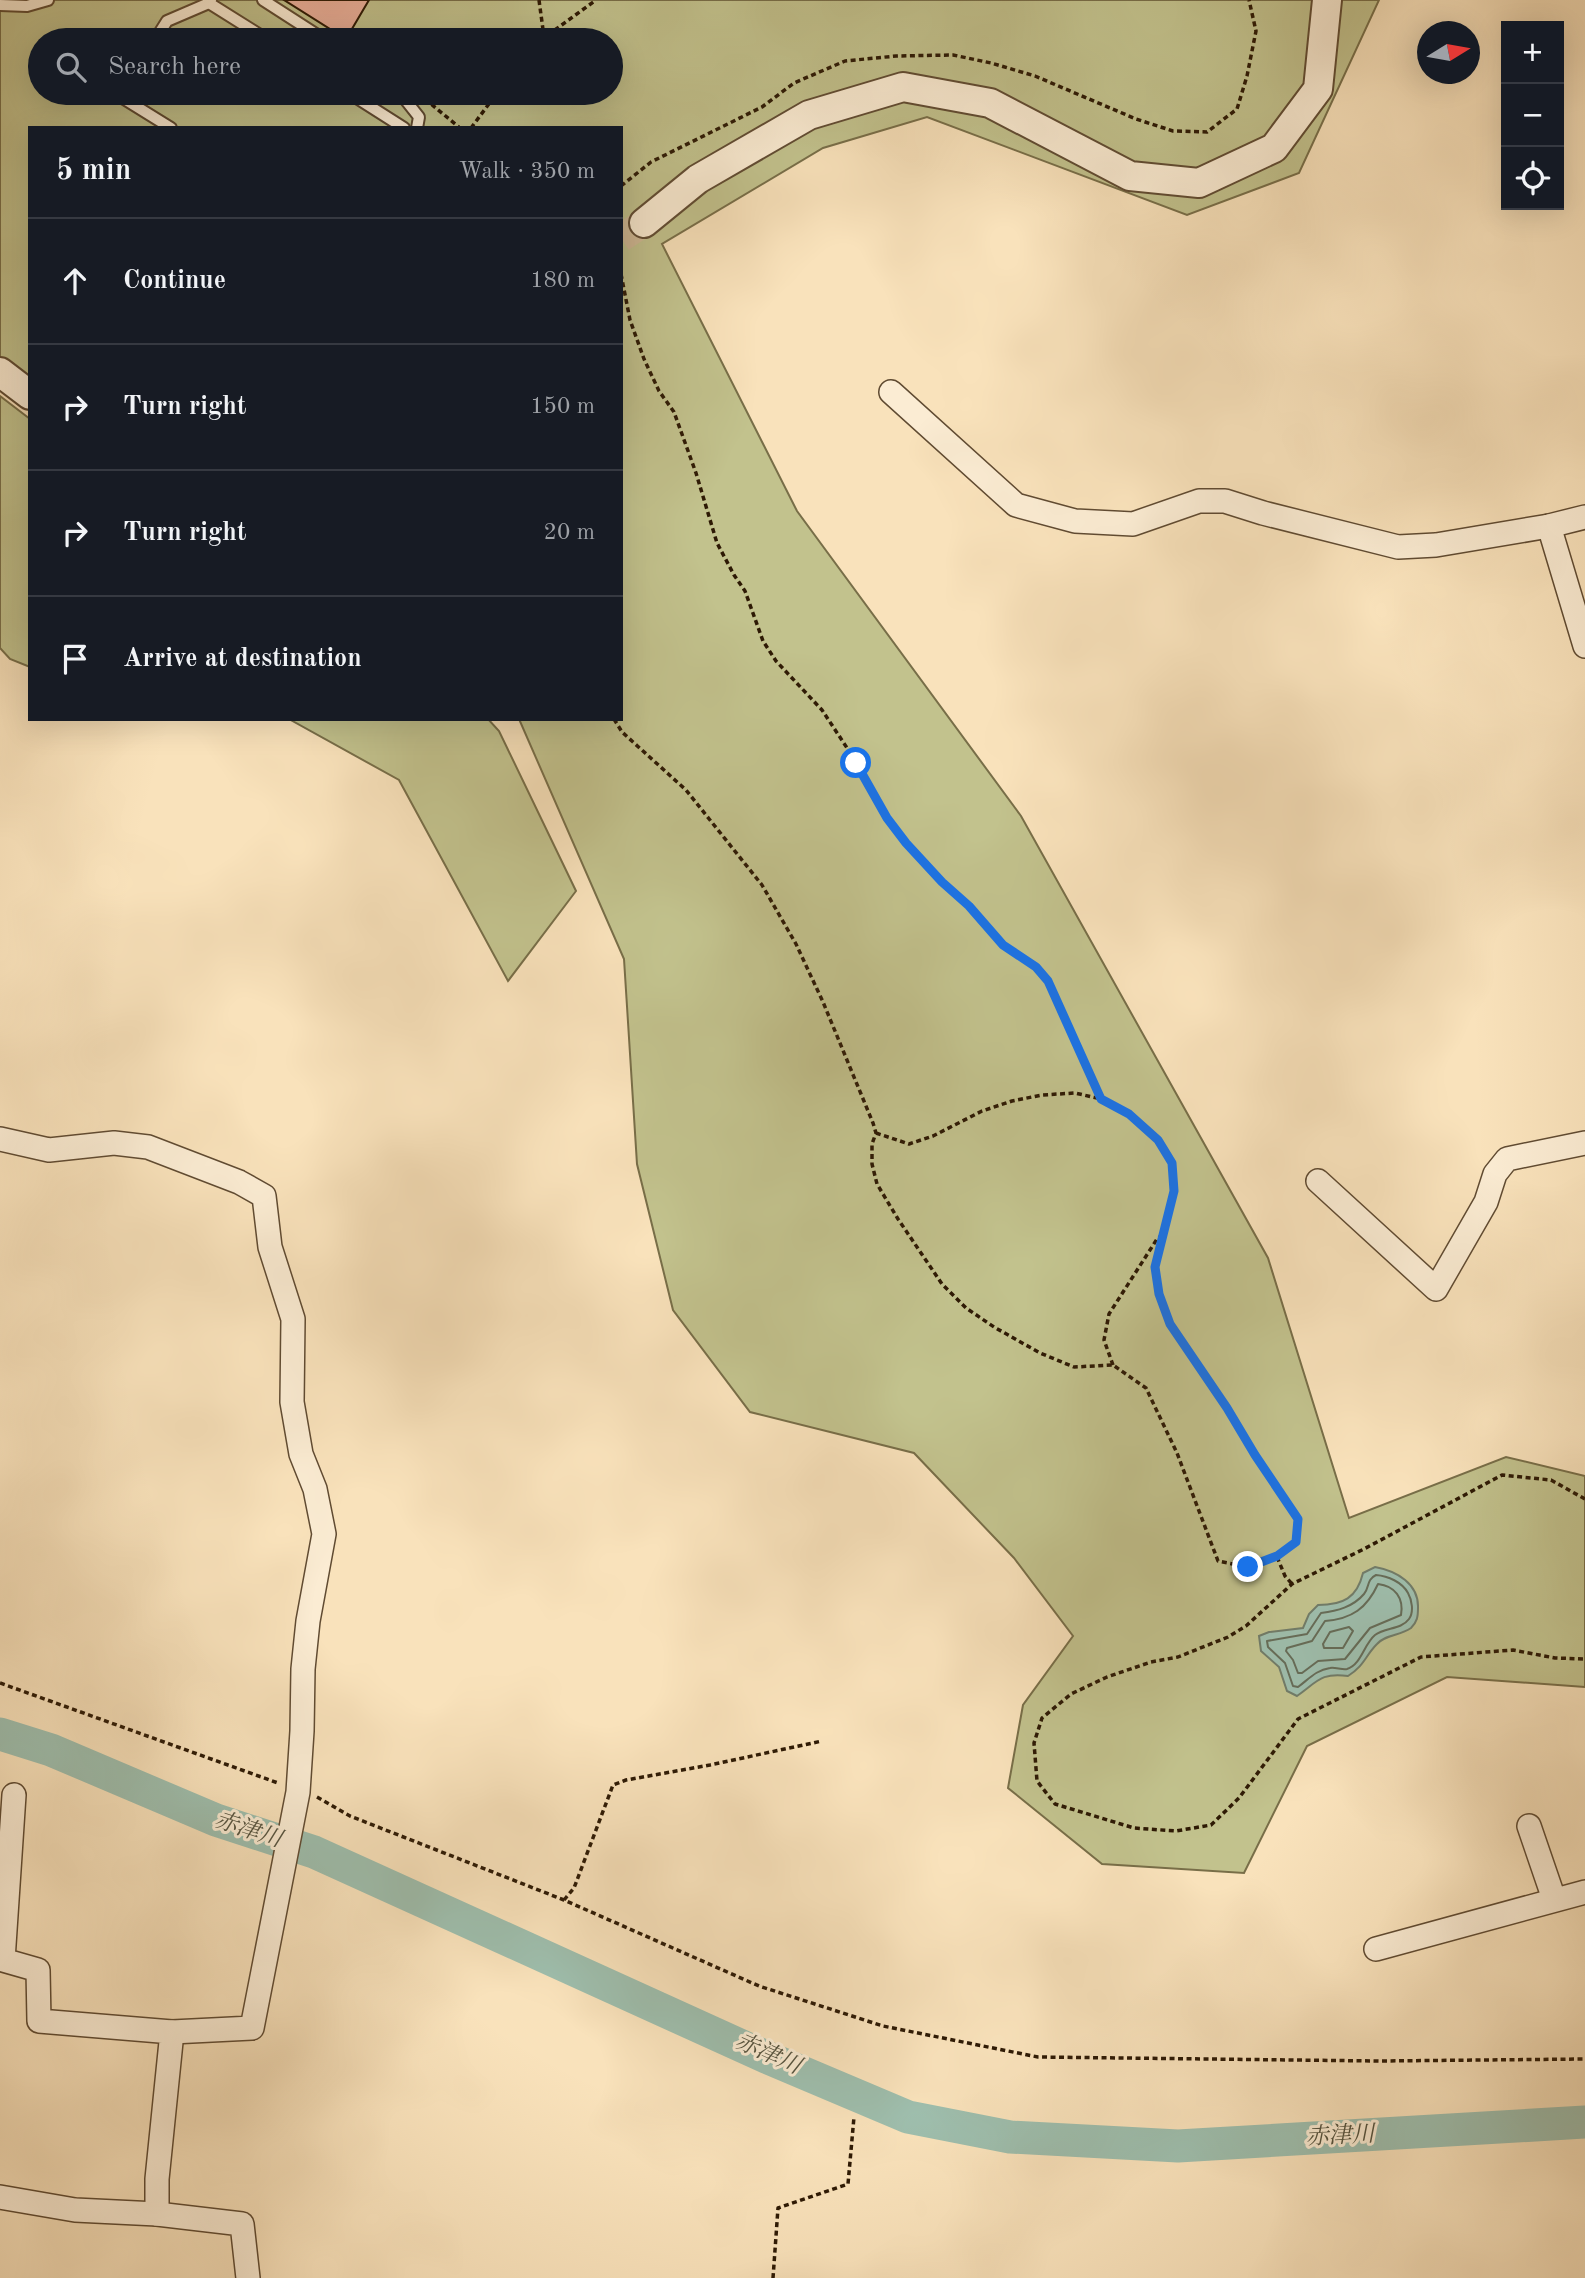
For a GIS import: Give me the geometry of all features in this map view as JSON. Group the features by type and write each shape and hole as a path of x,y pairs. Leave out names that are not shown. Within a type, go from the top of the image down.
{"street":[{"path":"644,223 698,179 809,115 903,87 990,103 1130,176 1199,183 1274,148 1318,89 1327,0"},
{"path":"0,372 28,394"},
{"path":"891,392 1016,505 1075,521 1133,524 1199,501 1225,501 1398,547 1436,545 1549,526 1585,516"},
{"path":"1549,526 1585,646"},
{"path":"0,1139 49,1150 114,1143 148,1147 239,1182 264,1196 270,1247 293,1319 292,1402 301,1454 315,1489 324,1534 308,1621 303,1669 298,1790 253,2028 172,2032 39,2021 38,1970 3,1960 14,1795"},
{"path":"1318,1181 1436,1289 1486,1202 1495,1174 1507,1159 1585,1143"},
{"path":"1529,1826 1554,1899"},
{"path":"1377,1949 1585,1892"},
{"path":"157,2214 157,2179 172,2032"},
{"path":"0,2197 75,2210 157,2214 242,2224 248,2278"}],"lane":[{"path":"0,5 27,6 48,0"},
{"path":"263,0 306,28"},
{"path":"163,28 167,21 210,1 250,28"},
{"path":"134,105 168,126"},
{"path":"368,105 401,126"},
{"path":"410,105 419,117 417,126"}],"path":[{"path":"539,0 541,28"},
{"path":"556,28 596,0"},
{"path":"432,105 458,126"},
{"path":"472,126 488,105"},
{"path":"623,284 630,320 643,359 659,391 674,412 718,543 745,591 763,641 776,661 822,710 887,818 906,843 942,882 969,906 1003,945 1036,967 1048,981 1101,1099"},
{"path":"615,721 622,732 686,789 762,885 796,944 818,990 876,1133 872,1144 872,1164 877,1184 942,1284 958,1300 994,1327 1040,1353 1074,1367 1113,1365"},
{"path":"876,1133 909,1144 933,1136 982,1111 1012,1101 1042,1095 1075,1093 1101,1099 1129,1114 1158,1140 1172,1163 1174,1191 1155,1267 1159,1294 1170,1324 1298,1519 1296,1542 1277,1556 1248,1567 1219,1561 1177,1453 1146,1388 1113,1365 1104,1340 1109,1314 1157,1239 1163,1234"},
{"path":"1585,1499 1551,1480 1502,1475 1364,1549 1292,1584 1255,1618 1227,1637 1178,1657 1151,1661 1107,1677 1071,1694 1042,1718 1034,1743 1037,1781 1055,1804 1134,1828 1176,1831 1211,1825 1239,1798 1298,1719 1421,1657 1513,1650 1555,1658 1585,1659"},
{"path":"1277,1556 1285,1576 1292,1584"},
{"path":"0,1683 298,1790 350,1816 565,1900 759,1986 883,2026 1038,2056 1379,2061 1585,2059"},
{"path":"565,1900 574,1888 614,1785 626,1780 822,1741"},
{"path":"773,2278 778,2208 848,2184 854,2117"}],"green space":[{"path":"0,0 1379,0 1299,173 1187,215 927,117 823,148 662,244 797,511 1021,816 1268,1258 1349,1518 1506,1457 1585,1476 1585,1687 1447,1677 1307,1746 1244,1873 1102,1864 1008,1788 1023,1705 1073,1636 1014,1558 914,1453 750,1412 673,1310 637,1164 624,959 520,721 623,721 623,126 28,126 28,395 0,374"},
{"path":"0,396 28,417 28,666 10,659 0,648"},
{"path":"293,721 490,721 499,731 576,891 508,981 399,780"}],"water":[{"path":"1375,1567 1399,1575 1411,1586 1417,1600 1418,1614 1415,1624 1407,1631 1381,1641 1348,1676 1325,1677 1297,1696 1287,1691 1279,1667 1261,1651 1259,1636 1269,1632 1303,1628 1309,1614 1318,1605 1335,1604 1348,1598 1357,1589 1363,1573"}],"building":[{"path":"284,0 369,0 352,28 329,28"}],"waterway":[{"name":"赤津川","path":"0,1734 51,1750 216,1820 314,1852 766,2057 908,2117 1010,2137 1178,2146 1585,2122"}],"tunnel":[{"path":"623,237 644,223"}],"route":[{"path":"856,763 887,818 906,843 942,882 969,906 1003,945 1036,967 1048,981 1101,1099 1129,1114 1158,1140 1172,1163 1174,1191 1155,1267 1159,1294 1170,1324 1298,1519 1296,1542 1277,1556 1248,1567"}]}
